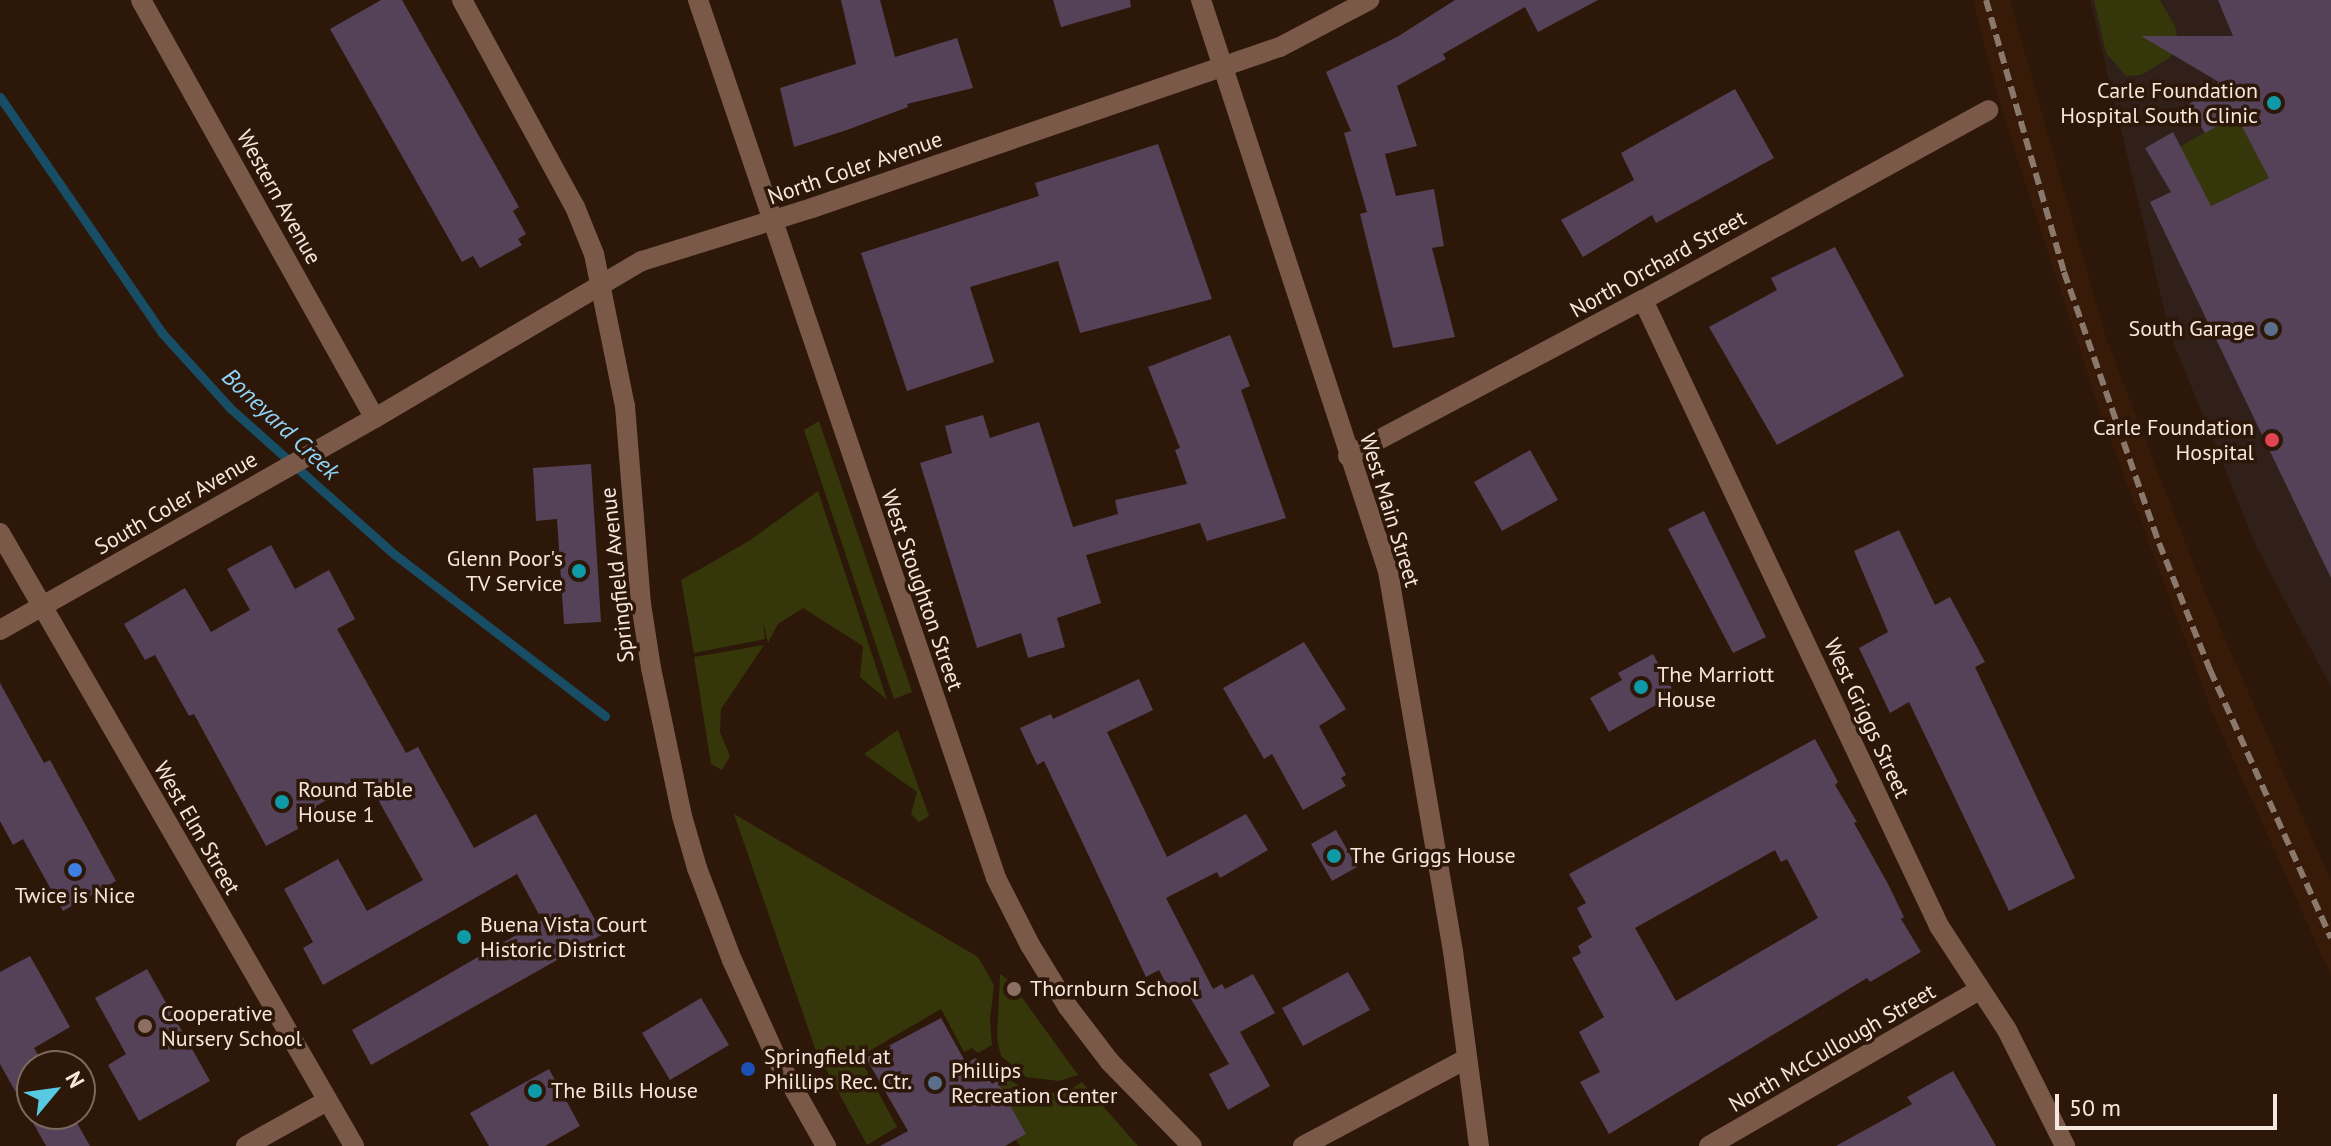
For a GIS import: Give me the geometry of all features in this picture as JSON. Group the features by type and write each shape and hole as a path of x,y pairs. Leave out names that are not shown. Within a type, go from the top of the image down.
{"street":[{"name":"Western Avenue","path":"141,0 375,418"},
{"name":"Springfield Avenue","path":"462,0 575,207 601,283 625,406 641,604 682,816 727,949 777,1059 826,1146"},
{"name":"West Stoughton Street","path":"698,0 996,878 1030,945 1068,1007 1110,1062 1192,1146"},
{"name":"West Main Street","path":"1201,0 1388,571 1453,951 1479,1146"},
{"name":"North Coler Avenue","path":"375,418 642,261 771,221 1291,43 1369,0"},
{"name":"North Orchard Street","path":"1348,456 1643,300 1988,110"},
{"name":"West Griggs Street","path":"1643,300 1939,926 2014,1042 2065,1146"},
{"name":"South Coler Avenue","path":"0,630 375,418"},
{"name":"West Elm Street","path":"0,533 354,1146"},
{"name":"North McCullough Street","path":"1709,1146 1979,990"},
{"path":"1303,1146 1466,1059"},
{"path":"246,1146 327,1101"}],"shaded area":[{"path":"1973,0 2010,0 2106,338 2205,593 2331,881 2331,976 2213,714 2100,411 2001,109"},
{"name":"Carle Foundation Hospital","path":"2090,0 2331,0 2331,687 2256,546 2170,334"},
{"path":"2094,0 2160,0 2175,26 2179,47 2168,59 2141,75 2126,76 2106,53"},
{"path":"2236,115 2308,159 2211,206 2179,147"},
{"path":"819,421 912,692 894,699 804,430"},
{"path":"818,491 887,700 860,677 863,646 803,608 778,624 768,643 763,621 765,639 694,653 681,580 749,541"},
{"path":"764,645 721,709 720,732 730,756 722,770 711,764 694,657"},
{"path":"898,730 929,816 919,822 911,814 917,792 864,754"},
{"path":"734,814 978,957 994,985 990,1020 992,1045 978,1053 972,1048 964,1052 941,1009 859,1057 897,1127 867,1145 816,1051"},
{"path":"1000,974 1010,981 1078,1075 1059,1081 1026,1077 1001,1056 997,1039"},
{"path":"1005,1077 1023,1088 1050,1093 1067,1092 1082,1082 1138,1146 1020,1146 1016,1140 1026,1134 997,1081"}],"building":[{"path":"381,0 402,0 519,207 513,211 526,234 518,239 522,245 480,268 473,256 462,262 330,29"},
{"path":"841,0 880,0 895,57 957,38 973,88 907,104 908,107 794,147 780,88 856,64"},
{"path":"1053,0 1130,0 1131,7 1061,27"},
{"path":"1455,0 1598,0 1538,32 1525,7 1443,54 1446,59 1397,86 1417,146 1385,154 1396,196 1434,189 1444,246 1432,248 1455,337 1393,348 1360,214 1367,212 1344,133 1351,131 1326,72 1397,37"},
{"name":"Carle Foundation Hospital","path":"2218,0 2331,0 2331,578 2150,202 2171,192 2145,148 2173,132 2211,206 2269,178 2236,115 2205,133 2188,105 2219,82 2141,36 2233,36"},
{"path":"1735,89 1774,158 1656,223 1652,215 1583,257 1561,220 1634,180 1621,153"},
{"path":"1158,144 1212,299 1080,333 1058,261 970,287 994,362 907,391 861,253 1039,196 1035,183"},
{"path":"1835,247 1904,376 1777,445 1709,327 1777,290 1771,278"},
{"path":"1230,335 1250,386 1241,390 1286,518 1207,541 1200,523 1086,555 1101,603 1057,618 1065,647 1028,658 1021,633 977,648 920,463 952,453 945,426 983,415 990,438 1039,422 1073,527 1118,514 1115,500 1187,484 1175,450 1180,448 1148,367"},
{"path":"1530,450 1558,500 1502,531 1474,482"},
{"name":"Glenn Poor's TV Service","path":"591,464 601,622 564,624 557,519 536,521 533,468"},
{"path":"1704,511 1766,637 1733,653 1668,529"},
{"path":"1899,530 1935,605 1950,597 1985,662 1975,667 2075,878 2009,911 1909,702 1890,713 1859,648 1888,632 1854,551"},
{"path":"271,545 295,589 329,570 355,619 337,629 406,753 418,747 474,848 536,814 603,934 371,1065 352,1030 542,920 517,874 323,985 303,948 313,942 284,889 338,859 367,911 423,880 366,778 316,806 316,811 297,823 298,829 266,846 194,714 189,716 155,655 145,660 124,624 185,588 211,632 250,610 227,569"},
{"path":"1304,642 1346,709 1319,726 1346,775 1341,778 1346,786 1303,810 1272,754 1264,759 1223,688"},
{"name":"The Marriott House","path":"1653,654 1675,694 1609,732 1590,698 1622,680 1618,673"},
{"path":"1139,679 1153,710 1107,732 1167,857 1246,814 1268,850 1220,878 1217,872 1166,898 1213,989 1222,984 1225,989 1253,974 1275,1013 1240,1032 1270,1086 1228,1110 1209,1074 1229,1064 1187,992 1174,999 1159,970 1146,977 1044,761 1037,765 1020,728 1051,714 1053,719"},
{"path":"0,683 44,763 50,760 116,881 63,911 23,839 13,845 0,821"},
{"path":"1815,739 1838,782 1835,785 1857,822 1854,823 1904,917 1901,919 1921,952 1870,982 1867,978 1609,1134 1580,1082 1600,1072 1579,1032 1604,1017 1572,958 1581,953 1578,946 1592,937 1577,908 1586,903 1569,874","holes":["1775,850 1781,862 1787,859 1818,918 1676,1001 1635,928"]},
{"name":"The Griggs House","path":"1336,830 1357,867 1332,881 1311,844"},
{"path":"30,956 70,1027 35,1050 16,1050 16,1093 0,1064 0,972"},
{"name":"Cooperative Nursery School","path":"147,969 210,1081 139,1121 108,1065 126,1054 95,998"},
{"path":"1348,972 1370,1010 1303,1046 1282,1008"},
{"path":"701,998 729,1045 670,1080 642,1033"},
{"name":"Phillips Recreation Center","path":"941,1018 966,1063 976,1058 992,1084 997,1081 1026,1134 1005,1146 880,1146 908,1131 866,1058"},
{"name":"The Bills House","path":"549,1069 580,1126 545,1146 489,1146 470,1113"},
{"path":"1953,1071 1996,1146 1836,1146 1912,1104 1907,1097"},
{"path":"37,1130 81,1130 90,1146 46,1146"}],"waterway":[{"name":"Boneyard Creek","path":"0,97 162,333 230,408 394,554 605,716"}],"railway":[{"path":"1986,0 2064,272 2159,543 2210,670 2331,938"}],"place":[{"name":"Carle Foundation Hospital South Clinic","path":"2274,103"},
{"name":"South Garage","path":"2271,329"},
{"name":"Carle Foundation Hospital","path":"2272,440"},
{"name":"Glenn Poor's TV Service","path":"579,571"},
{"name":"The Marriott House","path":"1641,687"},
{"name":"Round Table House 1","path":"282,802"},
{"name":"The Griggs House","path":"1334,856"},
{"name":"Twice is Nice","path":"75,870"},
{"name":"Buena Vista Court Historic District","path":"464,937"},
{"name":"Thornburn School","path":"1014,989"},
{"name":"Cooperative Nursery School","path":"145,1026"},
{"name":"Springfield at Phillips Rec. Ctr.","path":"748,1069"},
{"name":"Phillips Recreation Center","path":"935,1083"},
{"name":"The Bills House","path":"535,1091"}]}
